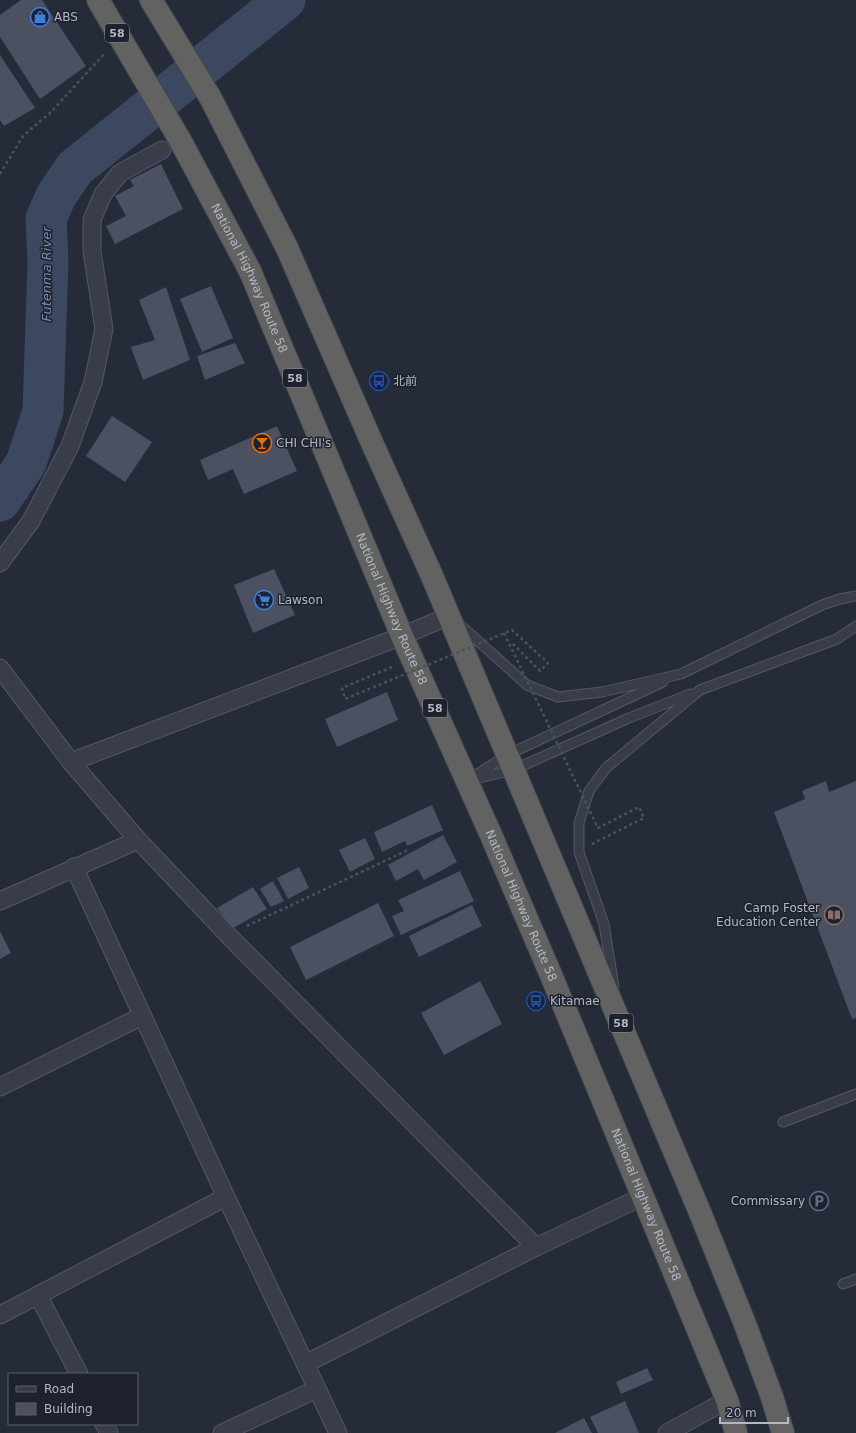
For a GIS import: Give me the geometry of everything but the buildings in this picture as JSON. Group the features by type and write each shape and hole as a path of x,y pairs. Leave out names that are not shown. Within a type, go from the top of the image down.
{"highway":[{"name":"National Highway Route 58","path":"98,0 172,127 250,270 402,636 467,781 644,1196 727,1400 736,1433"},
{"name":"58","path":"151,0 210,97 287,248 449,616 618,1016 745,1324 772,1397 783,1433"}],"street":[{"path":"0,563 31,521 70,446 92,382 104,329 92,251 92,220 103,194 120,174 162,150"},
{"path":"71,762 402,636 449,616"},
{"path":"0,668 71,762 138,840 228,935 536,1247"},
{"path":"0,901 138,840"},
{"path":"74,867 226,1198 338,1433"},
{"path":"0,1087 142,1016"},
{"path":"306,1364 536,1247 644,1196"},
{"path":"0,1315 226,1198"},
{"path":"38,1295 78,1373"},
{"path":"222,1433 317,1389"},
{"path":"667,1433 727,1400"}],"lane":[{"path":"467,781 510,762 681,674 822,605 856,596"},
{"path":"449,616 527,685 558,697 602,692 681,674"},
{"path":"467,781 510,762 837,639 856,626"},
{"path":"618,1016 604,924 579,852 579,823 589,791 606,768 700,690"},
{"path":"783,1122 856,1094"},
{"path":"843,1284 856,1279"}],"path":[{"path":"0,174 23,136 51,112 106,52"},
{"path":"392,667 342,688 345,699 512,630 548,663 540,671 512,643"},
{"path":"504,633 598,828 639,807 644,818 590,845"},
{"path":"228,935 408,850"}],"waterway":[{"name":"Futenma River","path":"0,501 26,463 43,411 48,262 46,219 56,196 75,168 285,0"}],"place":[{"name":"ABS","path":"40,17"},
{"name":"北前","path":"379,381"},
{"name":"CHI CHI's","path":"262,443"},
{"name":"Lawson","path":"264,600"},
{"name":"Camp Foster Education Center","path":"834,915"},
{"name":"Kitamae","path":"536,1001"},
{"name":"Commissary","path":"819,1201"}]}
